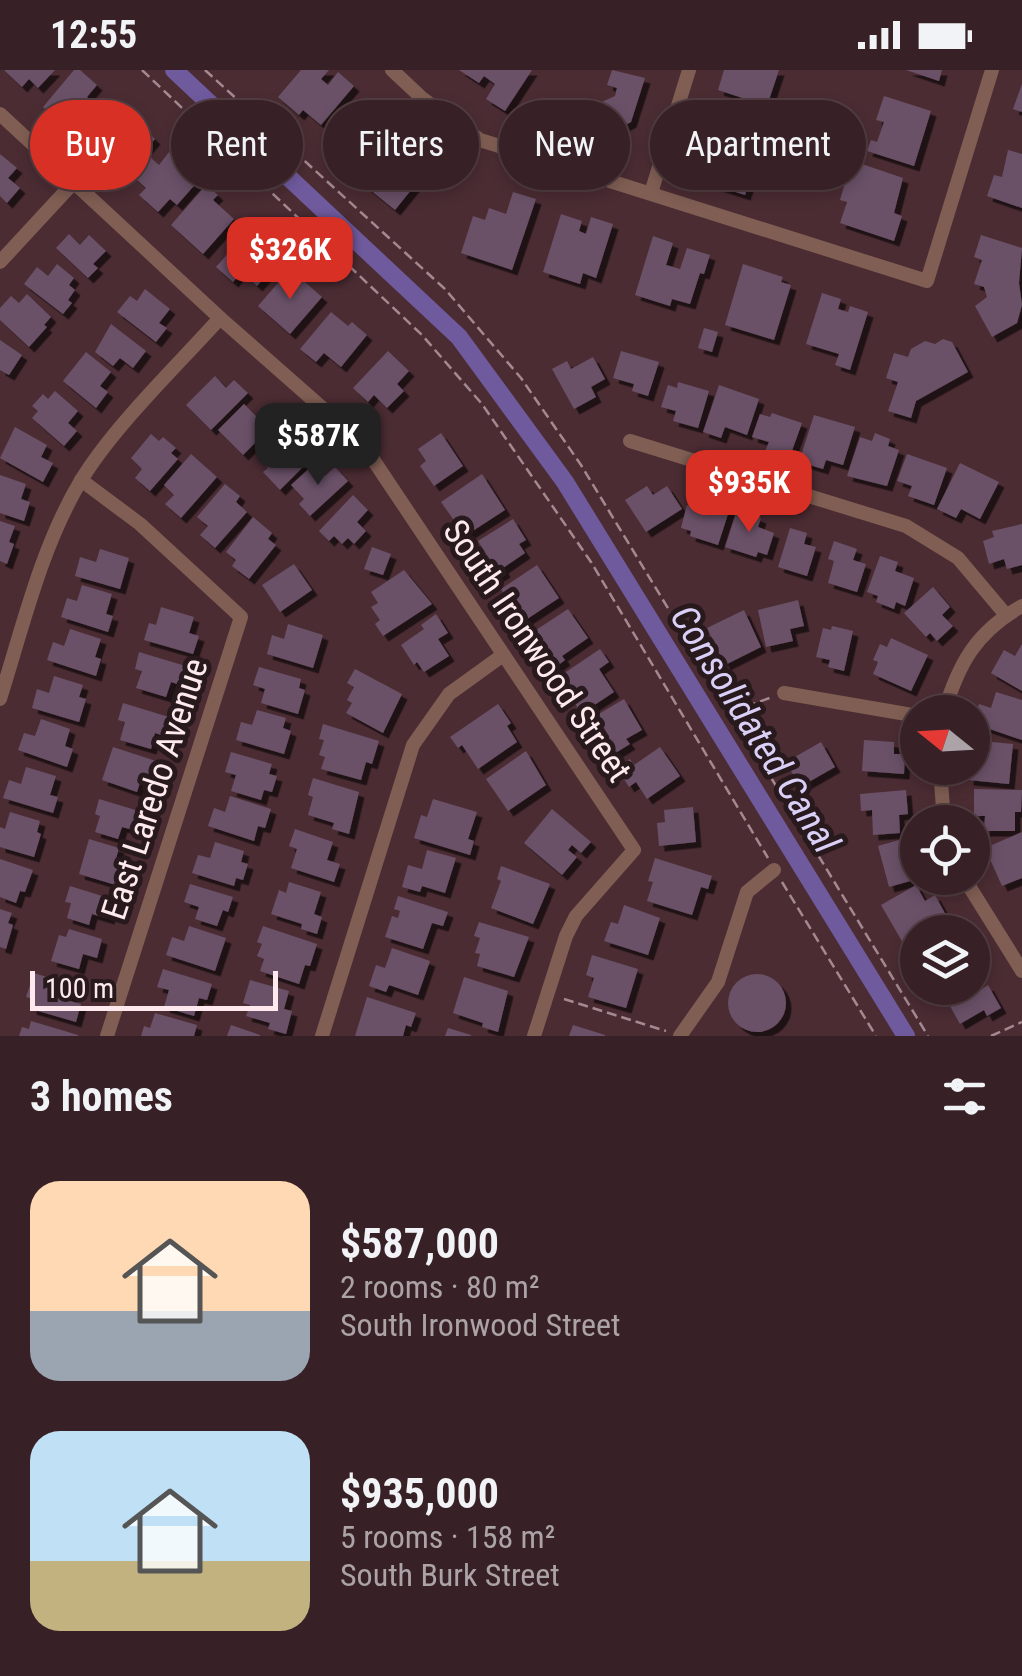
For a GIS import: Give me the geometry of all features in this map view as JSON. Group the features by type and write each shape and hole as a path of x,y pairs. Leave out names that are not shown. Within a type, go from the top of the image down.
{"street":[{"path":"392,70 480,140 926,282 992,70"},
{"path":"651,193 688,70"},
{"name":"South Ironwood Street","path":"0,114 30,141"},
{"path":"0,262 67,190"},
{"name":"South Ironwood Street","path":"85,190 220,318 362,442 634,850 576,916 548,994"},
{"path":"0,699 50,542 81,480 105,447 220,318"},
{"path":"630,441 906,526 958,558 1006,615"},
{"name":"East Laredo Avenue","path":"81,480 140,524 241,617 108,1036"},
{"path":"949,695 971,647 1006,615 1022,606"},
{"path":"322,1036 412,745 449,694 503,655"},
{"path":"784,693 900,713"},
{"path":"680,1036 718,982 747,892 774,870"},
{"path":"975,895 1022,971"},
{"path":"534,1036 548,994"}],"path":[{"path":"142,70 422,335 482,404 591,562 876,1036"},
{"path":"205,70 445,289 521,378 581,466 928,1036"},
{"path":"731,712 784,693"},
{"path":"548,994 680,1036"},
{"path":"991,1036 1022,1022"}],"building":[{"path":"4,70 55,70 38,88 29,79 22,87"},
{"path":"74,70 80,70 97,85 87,97 90,100 49,100"},
{"path":"301,70 329,70 321,79 328,85 338,72 354,86 342,100 323,100 321,125 303,110 303,100 278,97"},
{"path":"459,70 532,70 512,100 499,100 499,107 486,99 495,84 484,76 479,83"},
{"path":"612,70 645,78 631,122 630,100 606,100 615,96 617,88 607,85"},
{"path":"724,70 779,70 769,100 749,100 718,90"},
{"path":"906,70 942,70 939,81"},
{"path":"1022,84 1022,112 1013,109"},
{"path":"884,96 931,111 914,166 867,151 871,140 877,142 884,122 876,120"},
{"path":"1008,150 1022,154 1022,208 987,196 994,175 1002,177"},
{"path":"169,152 171,190 190,190 177,205 170,199 158,212 139,195 151,190 151,158 159,165"},
{"path":"0,154 17,168 8,178 20,188 7,203 0,196"},
{"path":"866,165 903,178 894,213 902,216 894,241 840,223 847,202 840,200 843,190 866,190"},
{"path":"202,190 212,190 218,195 213,200 234,219 203,254 171,225"},
{"path":"370,190 411,190 395,210"},
{"path":"513,192 536,199 512,270 461,253 473,216 485,220 489,208 506,214"},
{"path":"561,214 582,221 579,231 586,234 591,217 613,224 596,278 583,273 580,284 543,272"},
{"path":"248,231 264,246 268,241 284,255 257,286 242,272 233,282 216,267"},
{"path":"69,234 80,245 89,235 106,251 93,264 98,268 88,278 56,248"},
{"path":"981,235 1022,248 1022,305 1017,323 992,337 975,306 987,297 984,287 974,284 982,260 974,257"},
{"path":"653,236 673,243 666,265 680,269 687,248 710,255 690,304 672,299 670,306 635,295"},
{"path":"57,264 74,278 69,285 75,290 68,300 72,303 63,314 24,284 37,267 48,276"},
{"path":"743,264 783,277 781,282 791,285 774,340 725,325"},
{"path":"290,269 322,297 290,334 258,306"},
{"path":"145,289 170,309 159,323 167,328 156,342 117,312 130,296 137,301"},
{"path":"822,293 841,299 838,309 848,312 850,306 868,312 850,370 835,365 839,354 806,344"},
{"path":"27,294 51,317 29,347 0,320 0,308 11,296 19,303"},
{"path":"331,312 367,335 341,367 324,353 316,362 300,349"},
{"path":"111,324 146,351 133,368 120,358 113,366 95,352"},
{"path":"704,328 718,332 712,352 698,348"},
{"path":"943,339 952,342 968,372 916,401 911,418 888,411 898,382 886,378 894,353 908,357 911,349 925,341 935,344"},
{"path":"0,340 22,355 9,375 0,370"},
{"path":"388,351 409,371 397,384 404,391 387,408 374,395 368,402 353,388"},
{"path":"621,351 659,362 648,396 632,391 634,384 613,378"},
{"path":"86,352 111,372 100,386 108,392 96,408 63,381"},
{"path":"593,357 605,379 591,387 596,397 574,409 552,369 567,361 571,369"},
{"path":"215,376 226,388 234,380 248,393 211,430 186,405"},
{"path":"678,382 709,391 698,428 673,421 676,411 661,407 668,385 677,388"},
{"path":"719,385 759,399 747,435 725,427 721,438 703,432"},
{"path":"55,391 78,411 68,423 77,431 64,446 32,418 38,411 32,406 43,394 48,399"},
{"path":"244,404 257,417 265,409 277,421 243,455 218,430"},
{"path":"772,413 802,423 789,459 765,451 769,442 752,437 760,414 770,417"},
{"path":"814,415 855,427 843,465 826,460 823,469 799,462"},
{"path":"15,427 47,445 41,457 53,463 43,482 0,458"},
{"path":"291,428 306,443 301,448 311,459 280,490 263,472 268,468 259,459"},
{"path":"441,433 463,466 434,486 420,466 426,461 418,449"},
{"path":"875,433 890,439 888,446 899,450 887,486 847,476 860,437 872,441"},
{"path":"151,434 159,441 163,437 176,448 171,453 178,459 150,491 135,478 142,469 131,458"},
{"path":"191,454 217,477 181,518 165,504 174,495 164,485"},
{"path":"907,454 947,468 934,505 908,496 912,486 897,481"},
{"path":"960,463 999,482 980,519 961,509 956,518 937,509"},
{"path":"314,464 325,476 335,467 348,481 310,516 299,504 304,499 291,485"},
{"path":"482,474 505,510 465,536 441,502"},
{"path":"0,475 26,484 21,499 30,502 24,521 0,513"},
{"path":"225,484 240,496 236,502 247,512 215,548 200,535 208,526 197,517"},
{"path":"647,486 653,495 667,486 682,509 646,532 625,500"},
{"path":"353,495 368,510 357,522 366,531 354,544 348,538 342,544 334,536 329,541 319,531"},
{"path":"706,501 730,508 718,545 690,536 691,531 681,528 687,505 703,510"},
{"path":"737,510 761,518 758,527 774,533 767,555 758,552 756,557 725,547"},
{"path":"253,517 272,533 268,539 276,545 249,579 232,566 236,560 226,552"},
{"path":"513,519 526,540 519,544 525,553 491,581 478,561 487,555 478,541"},
{"path":"0,521 15,526 7,564 0,561"},
{"path":"1022,524 1022,565 1007,569 1004,559 989,564 983,541 994,537 992,531"},
{"path":"790,528 807,533 804,544 816,547 807,576 778,567"},
{"path":"834,541 857,549 853,560 866,564 857,592 828,583 834,561 828,559"},
{"path":"372,547 391,554 383,575 364,569"},
{"path":"100,549 129,558 120,589 75,576 80,557 96,562"},
{"path":"880,556 898,562 895,571 914,578 905,606 896,602 894,609 876,602 878,596 867,592"},
{"path":"294,564 312,590 280,612 262,585"},
{"path":"537,565 559,598 521,623 501,589"},
{"path":"404,570 432,604 383,636 375,624 380,620 371,607 378,603 371,592"},
{"path":"82,585 112,594 106,614 113,616 108,632 61,617 67,598 77,601"},
{"path":"933,587 950,607 942,615 953,626 937,641 930,633 926,637 904,613"},
{"path":"798,600 804,626 790,629 793,641 766,647 758,610"},
{"path":"161,607 194,617 189,633 199,636 193,654 144,640 149,623 156,625"},
{"path":"568,609 588,638 562,656 565,660 552,670 539,651 546,646 536,630"},
{"path":"744,610 761,647 725,665 707,628"},
{"path":"436,614 448,633 438,639 449,656 424,672 417,662 414,665 401,645 424,629 421,625"},
{"path":"288,624 323,635 313,668 267,654 272,635 284,639"},
{"path":"832,626 853,631 844,671 828,667 830,660 816,657 823,628 831,630"},
{"path":"70,629 101,639 95,657 101,659 96,676 47,660 53,642 64,646"},
{"path":"891,638 928,655 911,691 873,674 878,662 873,660 880,644 887,647"},
{"path":"1022,644 1022,691 991,673 1004,650 1015,656"},
{"path":"600,649 609,662 599,669 614,692 581,714 560,676"},
{"path":"139,652 189,667 183,686 171,682 166,697 136,688 142,671 135,669"},
{"path":"259,667 301,679 299,688 305,690 298,714 261,703 265,689 253,685"},
{"path":"355,669 402,694 383,733 346,713 354,687 347,683"},
{"path":"54,676 83,685 79,697 86,699 79,722 32,708 37,689 49,693"},
{"path":"996,692 1022,700 1022,740 990,729"},
{"path":"624,699 642,730 626,739 630,744 609,757 598,739 607,733 597,715"},
{"path":"123,703 172,718 167,737 155,733 151,749 120,740 125,722 118,720"},
{"path":"498,704 511,723 507,726 517,742 478,769 462,745 458,748 450,737"},
{"path":"257,710 286,718 283,728 291,731 284,754 236,740 241,722 252,725"},
{"path":"41,719 70,729 65,746 73,749 67,767 18,750 24,733 35,736"},
{"path":"323,724 379,741 372,764 366,762 361,780 321,769 325,757 319,755 324,740 319,739"},
{"path":"864,740 894,742 894,754 900,754 900,774 862,771"},
{"path":"821,742 835,767 800,787 786,762"},
{"path":"990,742 1013,744 1009,784 990,782"},
{"path":"113,747 159,762 153,780 142,776 137,792 102,780"},
{"path":"660,747 680,776 647,799 636,782 629,787 617,768 630,759 634,765"},
{"path":"526,751 546,785 508,811 486,779"},
{"path":"231,752 272,764 269,774 277,776 272,792 264,790 261,800 231,791 236,775 225,772"},
{"path":"26,767 56,776 50,795 58,797 53,813 3,798 9,780 21,784"},
{"path":"313,778 359,792 349,834 332,829 334,823 308,815"},
{"path":"974,789 1022,790 1021,812 1015,812 1015,831 990,831 990,805 974,805"},
{"path":"906,790 907,805 900,805 900,833 873,835 872,810 861,811 860,794"},
{"path":"230,796 271,809 265,828 258,826 254,841 208,826 214,808 225,812"},
{"path":"99,799 142,812 137,831 122,827 118,839 95,832 100,816 95,814"},
{"path":"433,799 477,812 468,839 474,841 470,855 414,838 421,815 427,817"},
{"path":"693,807 696,842 659,846 657,823 665,822 664,810"},
{"path":"552,809 591,842 581,853 572,845 568,850 577,857 562,875 524,843"},
{"path":"10,812 40,821 37,832 41,834 34,857 0,847 0,827 5,829"},
{"path":"295,829 333,842 327,860 340,864 334,882 291,868 297,849 289,846"},
{"path":"1022,832 1022,878 1002,886 990,859 990,846"},
{"path":"89,839 119,848 114,866 124,869 119,886 79,874"},
{"path":"900,840 900,884 889,887 878,846"},
{"path":"215,842 244,851 241,862 248,864 243,880 236,878 234,886 192,873 198,855 210,858"},
{"path":"427,850 456,858 445,893 422,886 420,892 402,887 408,865 422,869"},
{"path":"655,858 712,876 708,889 701,887 692,915 647,901"},
{"path":"0,859 33,870 16,903 0,897"},
{"path":"501,866 550,884 533,924 491,908 501,881 497,879"},
{"path":"289,882 321,892 314,914 322,917 317,934 301,929 302,924 271,914 279,890 286,893"},
{"path":"190,884 233,897 217,926 195,919 199,907 184,902"},
{"path":"70,886 115,900 109,919 92,914 89,925 67,918 71,903 65,902"},
{"path":"900,894 922,895 925,901 935,895 946,915 900,915 900,938 881,905"},
{"path":"398,896 448,912 443,926 432,923 423,949 385,937 392,916 398,918 400,911 394,909"},
{"path":"624,905 660,918 648,955 604,941 611,922 618,924"},
{"path":"0,909 12,913 6,949 0,947"},
{"path":"479,922 529,937 514,977 477,966 480,954 475,953 480,938 474,936"},
{"path":"189,926 226,938 215,971 166,955 172,937 184,941"},
{"path":"263,926 317,944 299,984 260,971 264,959 257,956 262,944 257,942"},
{"path":"69,929 102,939 97,958 83,954 79,969 51,961 59,935 66,937"},
{"path":"392,948 430,961 418,995 389,985 386,992 369,986 376,965 385,968"},
{"path":"592,955 638,969 626,1008 588,997 594,978 586,975"},
{"path":"163,969 212,984 207,1000 199,998 194,1016 164,1007 169,990 157,987"},
{"path":"34,973 75,986 70,1001 81,1004 76,1022 31,1009 33,999 26,997"},
{"path":"757,974 777,983 786,1003 777,1023 757,1032 737,1023 728,1003 737,983"},
{"path":"464,977 508,991 498,1032 453,1013"},
{"path":"250,980 289,991 284,1009 292,1011 286,1034 268,1029 270,1023 246,1016 250,1005 243,1003"},
{"path":"990,989 1001,1008 987,1016 984,1010 960,1024 949,1005 990,1005"},
{"path":"367,997 416,1013 411,1027 406,1025 403,1036 355,1036"},
{"path":"155,1013 197,1025 194,1036 141,1036 144,1026 150,1028"},
{"path":"31,1021 78,1036 19,1036 22,1027 29,1029"},
{"path":"231,1025 260,1035 260,1036 227,1036"},
{"path":"573,1025 605,1035 605,1036 569,1036"},
{"path":"448,1028 471,1035 471,1036 445,1036"}],"waterway":[{"name":"Consolidated Canal","path":"174,70 459,337 565,482 906,1036"}]}
